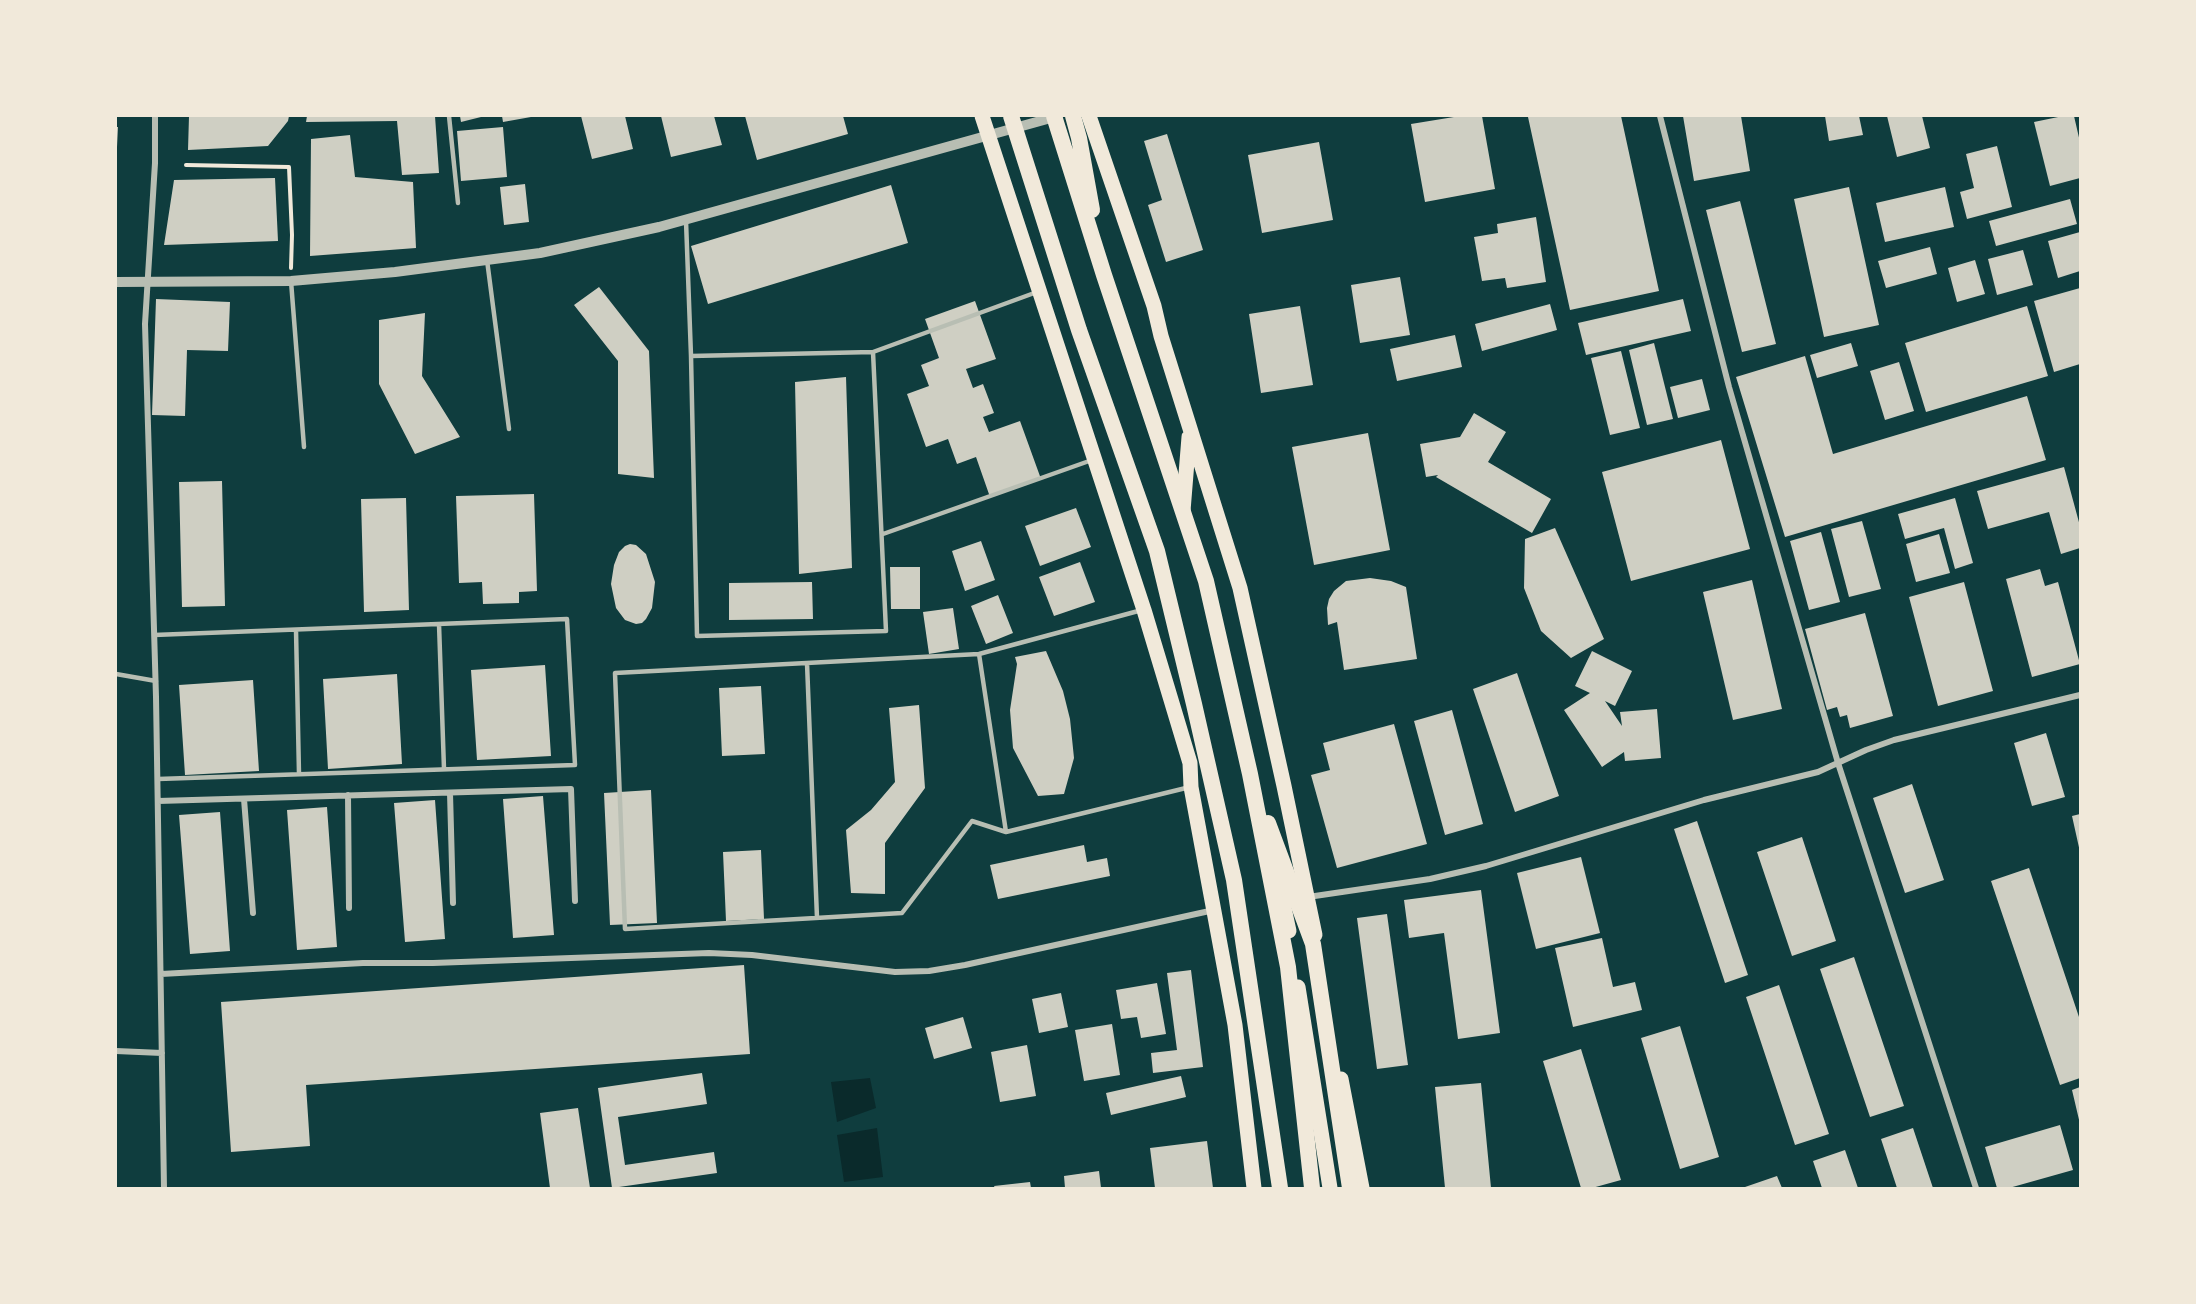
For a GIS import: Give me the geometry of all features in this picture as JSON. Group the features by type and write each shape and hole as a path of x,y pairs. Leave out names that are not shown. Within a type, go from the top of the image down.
{"highway":[{"path":"1011,116 1080,330 1157,552 1234,880 1280,1188"},
{"path":"1054,116 1104,275 1206,581 1250,774 1288,967 1312,1188"},
{"path":"1073,116 1104,275"},
{"path":"1250,774 1312,944 1350,1188"}],"main road":[{"path":"982,116 1144,610 1190,763 1191,787 1234,1025 1254,1188"},
{"path":"1061,116 1182,526 1284,900 1330,1188"},
{"path":"1089,116 1154,306 1161,336 1240,588 1308,897 1362,1188"},
{"path":"1182,526 1190,428"}],"street":[{"path":"155,116 155,163 145,324 156,681 164,1188"},
{"path":"116,282 291,280 395,273 540,253 686,220 1061,116"},
{"path":"1660,116 1729,387 1838,764 1976,1188"},
{"path":"1284,900 1430,879 1486,866 1704,800 1797,778 1838,764 1866,750 1894,740 2080,695"},
{"path":"158,801 571,789 575,901"},
{"path":"450,793 453,903"},
{"path":"348,795 349,908"},
{"path":"244,799 253,913"},
{"path":"161,974 363,963 433,963 709,953 752,955 895,972 929,971 1214,910"},
{"path":"116,1051 162,1053"}],"lane":[{"path":"449,116 458,203"},
{"path":"686,220 696,636 886,631 873,352"},
{"path":"487,261 509,429"},
{"path":"291,280 304,447"},
{"path":"691,356 873,352 1039,291"},
{"path":"883,534 1095,459"},
{"path":"1144,610 979,654 615,673 625,929 902,913 972,820 1006,832 1191,787"},
{"path":"154,635 567,619 575,765 158,779"},
{"path":"439,624 444,769"},
{"path":"296,630 299,774"},
{"path":"979,654 1006,832"},
{"path":"807,663 817,918"},
{"path":"116,674 156,681"}],"path":[{"path":"186,165 289,167 291,280"}],"water":[{"path":"870,1078 876,1108 837,1122 831,1082"},
{"path":"877,1128 883,1177 844,1182 837,1135"}],"building":[{"path":"189,116 289,116 288,121 268,146 188,150"},
{"path":"307,116 435,116 439,173 402,175 397,121 306,122"},
{"path":"460,116 485,116 461,122"},
{"path":"502,116 531,116 531,117 503,122"},
{"path":"581,116 625,116 633,149 592,159"},
{"path":"661,116 714,116 722,145 671,157"},
{"path":"745,116 843,116 848,134 757,160"},
{"path":"1460,116 1482,116 1495,189 1425,202 1411,124"},
{"path":"1621,116 1659,291 1570,310 1528,117"},
{"path":"1683,116 1741,116 1750,171 1694,181"},
{"path":"1825,116 1859,116 1863,135 1829,141"},
{"path":"1887,116 1922,116 1930,148 1897,157"},
{"path":"2074,116 2080,142 2080,178 2050,186 2034,122"},
{"path":"116,127 118,127 117,147 116,147"},
{"path":"503,127 507,177 461,181 457,131"},
{"path":"1167,134 1203,250 1166,262 1148,205 1162,200 1144,141"},
{"path":"350,135 355,177 413,182 416,248 310,256 311,139"},
{"path":"1319,142 1333,220 1262,233 1248,155"},
{"path":"1997,146 2012,207 1967,219 1960,192 1974,188 1966,154"},
{"path":"275,178 278,241 164,245 174,180"},
{"path":"525,184 529,222 504,225 500,187"},
{"path":"891,185 908,243 708,304 691,246"},
{"path":"1849,187 1879,325 1824,337 1794,199"},
{"path":"1945,187 1954,227 1885,242 1876,203"},
{"path":"2070,199 2077,224 1996,246 1989,221"},
{"path":"1740,201 1776,344 1742,352 1706,210"},
{"path":"1536,217 1546,282 1507,288 1505,278 1482,281 1474,237 1498,233 1497,224"},
{"path":"2080,232 2080,271 2058,278 2048,241"},
{"path":"1930,247 1937,274 1886,288 1878,261"},
{"path":"2023,250 2033,285 1997,295 1988,259"},
{"path":"1975,260 1985,294 1957,302 1948,268"},
{"path":"1400,277 1410,335 1360,343 1351,285"},
{"path":"599,287 649,351 654,478 618,474 618,361 574,305"},
{"path":"2080,288 2080,364 2054,372 2034,301"},
{"path":"156,299 230,302 228,351 187,350 185,416 152,415"},
{"path":"1683,299 1691,331 1586,355 1578,323"},
{"path":"975,301 996,359 966,369 973,388 983,384 994,413 983,417 989,432 1020,421 1041,479 990,497 976,457 957,464 948,439 926,447 907,394 929,386 921,365 939,358 925,319"},
{"path":"1550,304 1557,330 1482,351 1475,324"},
{"path":"1300,306 1313,385 1261,393 1249,314"},
{"path":"2027,306 2048,376 1926,412 1905,343"},
{"path":"425,313 422,376 460,437 415,454 379,384 379,320"},
{"path":"1455,335 1462,367 1397,381 1390,349"},
{"path":"1654,343 1673,419 1647,425 1629,350"},
{"path":"1851,343 1858,366 1817,378 1810,355"},
{"path":"1621,351 1640,428 1610,435 1591,358"},
{"path":"1805,356 1833,454 2027,396 2046,460 1785,537 1736,377"},
{"path":"1899,362 1914,411 1885,420 1870,371"},
{"path":"846,377 852,568 799,574 795,382"},
{"path":"1702,379 1710,410 1678,418 1670,387"},
{"path":"1474,413 1506,432 1488,462 1551,499 1532,533 1436,477 1438,475 1426,477 1420,444 1460,437"},
{"path":"1368,433 1390,550 1314,565 1292,447"},
{"path":"1721,440 1750,549 1631,581 1602,472"},
{"path":"2064,467 2080,526 2080,548 2061,554 2049,512 1988,529 1977,491"},
{"path":"222,481 225,606 182,607 179,482"},
{"path":"534,494 537,591 519,592 519,603 483,604 482,582 459,583 456,496"},
{"path":"406,498 409,610 364,612 361,499"},
{"path":"1955,498 1973,563 1955,569 1944,528 1905,539 1898,514"},
{"path":"1076,508 1091,547 1040,566 1025,526"},
{"path":"1862,521 1881,589 1849,597 1831,529"},
{"path":"1555,528 1604,639 1571,658 1541,631 1524,588 1525,539"},
{"path":"1821,532 1840,602 1809,610 1790,541"},
{"path":"1939,534 1950,573 1916,582 1906,544"},
{"path":"981,541 995,580 965,591 952,551"},
{"path":"630,544 636,545 646,554 655,582 652,608 642,623 636,624 625,620 616,608 611,584 619,552"},
{"path":"1080,562 1095,602 1054,616 1039,577"},
{"path":"890,567 920,567 920,609 891,609"},
{"path":"2040,569 2045,586 2058,582 2080,664 2032,677 2006,579"},
{"path":"1370,578 1391,581 1406,587 1417,659 1344,670 1337,622 1328,625 1329,599 1334,591 1346,581"},
{"path":"1752,580 1782,709 1733,720 1703,592"},
{"path":"812,582 813,619 729,620 729,583"},
{"path":"1964,582 1993,691 1938,706 1909,597"},
{"path":"998,595 1013,633 986,644 971,606"},
{"path":"953,608 959,649 929,654 923,612"},
{"path":"1865,613 1893,716 1850,728 1847,715 1840,717 1837,707 1827,710 1805,629"},
{"path":"1046,651 1063,691 1070,719 1074,758 1064,794 1038,796 1013,748 1010,710 1017,664 1015,657"},
{"path":"1592,651 1632,671 1615,706 1605,701 1622,726 1620,712 1657,709 1661,758 1625,761 1624,752 1602,767 1564,710 1590,693 1575,686"},
{"path":"545,665 551,756 477,760 471,670"},
{"path":"1517,673 1559,796 1515,812 1473,689"},
{"path":"397,674 402,764 328,769 323,679"},
{"path":"253,680 259,771 185,775 179,685"},
{"path":"761,686 765,754 722,756 719,688"},
{"path":"919,705 925,788 885,843 885,894 851,893 846,830 871,810 895,782 889,708"},
{"path":"1452,710 1483,824 1445,835 1414,721"},
{"path":"1394,724 1427,844 1337,868 1311,775 1330,770 1323,743"},
{"path":"2046,733 2065,797 2032,806 2014,743"},
{"path":"1912,784 1944,880 1905,893 1873,798"},
{"path":"651,790 657,923 610,925 604,793"},
{"path":"543,796 554,935 513,938 503,799"},
{"path":"435,800 445,939 405,942 394,803"},
{"path":"327,807 337,947 297,950 287,810"},
{"path":"220,812 230,951 190,954 179,815"},
{"path":"2080,814 2080,852 2072,816"},
{"path":"1697,821 1748,975 1725,983 1674,829"},
{"path":"1802,837 1836,941 1792,956 1757,852"},
{"path":"1084,845 1087,862 1107,858 1110,876 998,899 990,865"},
{"path":"761,850 764,919 726,921 723,852"},
{"path":"1581,857 1600,933 1536,949 1517,873"},
{"path":"2029,868 2080,1020 2080,1078 2060,1085 1991,881"},
{"path":"1481,890 1500,1033 1458,1039 1444,933 1409,938 1404,900"},
{"path":"1387,914 1408,1065 1377,1069 1357,918"},
{"path":"1602,938 1613,987 1635,982 1642,1010 1573,1027 1555,948"},
{"path":"1854,957 1904,1106 1870,1117 1820,969"},
{"path":"744,965 750,1054 306,1085 310,1146 231,1152 221,1002"},
{"path":"1191,970 1203,1067 1153,1073 1151,1053 1177,1050 1167,973"},
{"path":"1157,983 1166,1034 1141,1038 1137,1017 1121,1019 1116,990"},
{"path":"1779,985 1829,1134 1795,1145 1746,997"},
{"path":"1061,993 1068,1027 1039,1033 1032,999"},
{"path":"963,1017 972,1048 934,1059 925,1028"},
{"path":"1112,1024 1120,1075 1084,1081 1075,1030"},
{"path":"1680,1026 1719,1157 1680,1169 1641,1038"},
{"path":"1027,1045 1036,1096 1000,1102 991,1052"},
{"path":"1581,1049 1621,1180 1592,1188 1581,1188 1543,1061"},
{"path":"702,1073 707,1104 618,1117 625,1165 714,1152 717,1173 612,1188 598,1088"},
{"path":"1181,1076 1186,1097 1111,1115 1106,1093"},
{"path":"1481,1083 1491,1188 1445,1188 1435,1087"},
{"path":"2080,1087 2080,1124 2072,1090"},
{"path":"578,1108 590,1188 550,1188 540,1113"},
{"path":"2060,1125 2073,1170 2009,1188 1997,1188 1985,1147"},
{"path":"1913,1128 1933,1188 1897,1188 1881,1139"},
{"path":"1207,1141 1213,1188 1155,1188 1150,1148"},
{"path":"1845,1150 1858,1188 1822,1188 1813,1161"},
{"path":"1099,1171 1101,1188 1065,1188 1064,1176"},
{"path":"1777,1176 1782,1188 1745,1187"},
{"path":"1030,1182 1031,1188 995,1188 994,1186"}]}
